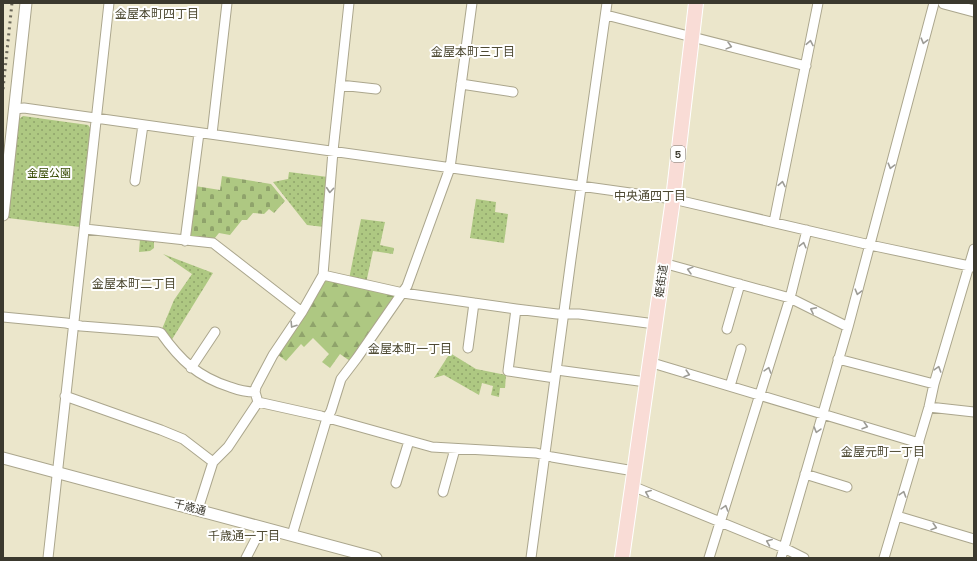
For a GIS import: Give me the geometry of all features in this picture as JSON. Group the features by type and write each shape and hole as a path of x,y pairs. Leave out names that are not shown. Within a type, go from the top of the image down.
{"main road":[{"name":"姫街道","path":"622,558 673,199 696,3"}],"street":[{"path":"3,215 26,3"},
{"path":"48,558 109,3"},
{"path":"212,134 227,3"},
{"path":"258,402 254,392 256,387 273,355 302,312 323,275 333,151 349,3"},
{"path":"292,535 327,418 341,379 407,286 450,168 472,3"},
{"path":"531,558 607,3"},
{"path":"774,222 818,3"},
{"path":"781,558 848,327 934,3"},
{"path":"944,3 974,11"},
{"path":"606,15 806,66"},
{"path":"461,84 513,92"},
{"path":"340,85 376,89"},
{"path":"15,109 24,108 673,199 870,245 972,266"},
{"path":"135,181 143,125"},
{"path":"185,240 199,133"},
{"path":"85,229 213,243 302,312"},
{"path":"709,558 790,298 807,230"},
{"path":"884,558 919,443 934,384 972,266 974,249"},
{"path":"663,263 790,298 848,327"},
{"path":"323,275 403,293 516,309 579,314 655,324"},
{"path":"727,329 740,284"},
{"path":"468,348 474,303"},
{"path":"516,309 508,371 646,382"},
{"path":"3,317 158,332 174,352 191,368 216,383 248,392 254,392"},
{"path":"191,368 215,332"},
{"path":"730,386 741,349"},
{"path":"838,359 934,384"},
{"path":"649,362 919,443"},
{"path":"65,396 183,439 213,462"},
{"path":"258,402 327,418 432,448 536,453 634,471"},
{"path":"198,509 213,462 228,447 258,402"},
{"path":"929,408 974,412"},
{"path":"396,483 409,441"},
{"path":"443,492 455,449"},
{"name":"千歳通","path":"3,458 198,509 376,558"},
{"path":"805,474 847,486"},
{"path":"632,486 784,548 804,558"},
{"path":"897,516 974,539"},
{"path":"246,558 262,527"}],"green space":[{"name":"金屋公園","path":"23,116 88,125 91,129 80,227 8,218 19,119"},
{"path":"289,172 328,177 324,227 307,225 273,182 288,179"},
{"path":"222,176 271,184 285,201 274,213 269,209 264,214 253,213 247,220 242,220 230,235 219,233 214,239 191,237 189,234 195,186 220,190"},
{"path":"476,199 496,202 495,212 508,214 504,243 470,238"},
{"path":"361,219 385,222 380,245 394,248 393,254 373,251 366,283 349,279"},
{"path":"140,239 154,240 154,248 150,251 139,252"},
{"path":"163,254 213,273 171,341 162,329 174,300 192,274"},
{"path":"326,280 394,294 395,299 350,361 340,354 330,368 322,362 329,354 313,338 304,347 301,344 286,361 277,354 322,282"},
{"path":"450,353 476,369 506,375 505,388 500,388 499,397 491,395 493,386 482,383 479,395 444,375 434,378"}],"railway":[{"path":"3,89 12,3"}],"district":[{"name":"金屋本町四丁目","path":"157,14"},
{"name":"金屋本町三丁目","path":"473,52"},
{"name":"中央通四丁目","path":"650,196"},
{"name":"金屋本町二丁目","path":"134,284"},
{"name":"金屋本町一丁目","path":"410,349"},
{"name":"金屋元町一丁目","path":"883,452"},
{"name":"千歳通一丁目","path":"244,536"}]}
